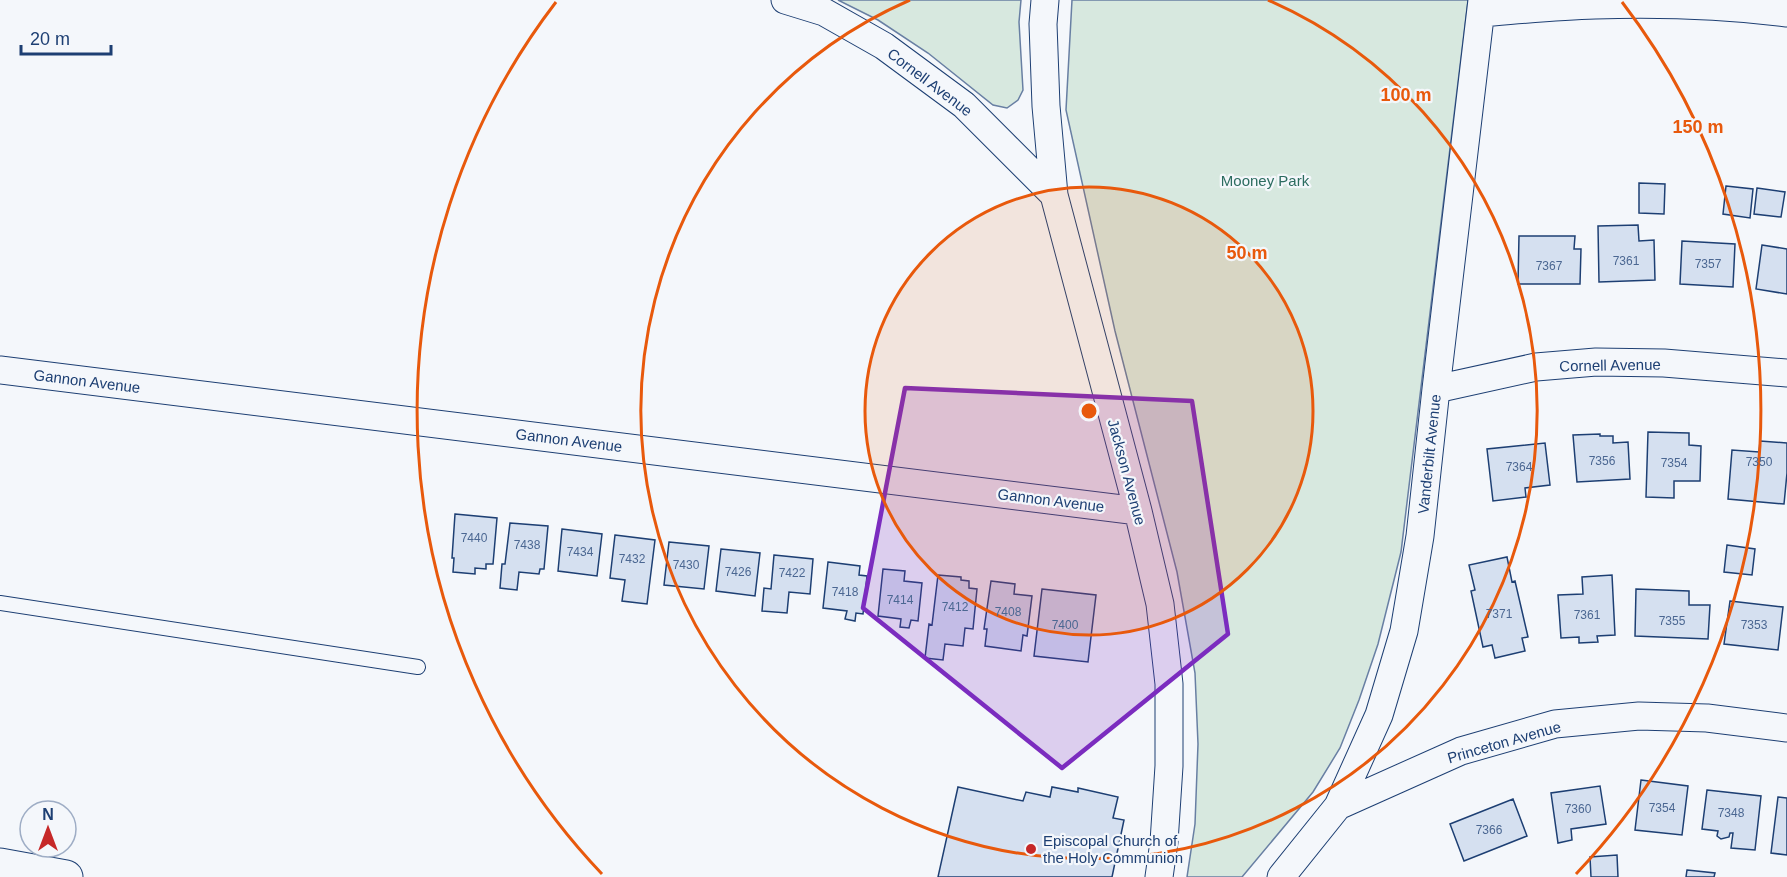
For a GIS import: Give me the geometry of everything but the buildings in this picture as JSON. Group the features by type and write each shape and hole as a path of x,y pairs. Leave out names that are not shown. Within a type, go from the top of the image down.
{"main road":[{"path":"0,865 66,877"}],"street":[{"name":"Cornell Avenue","path":"785,0 824,12 884,46 964,105 1054,195"},
{"name":"Jackson Avenue","path":"1045,0 1043,24 1046,106 1054,195 1138,511 1160,604 1169,684 1169,766 1164,842 1159,877"},
{"path":"1482,7 1680,5 1760,9 1787,13"},
{"name":"Vanderbilt Avenue","path":"1281,877 1338,806 1379,715 1404,631 1420,536 1482,7"},
{"name":"Cornell Avenue","path":"1436,389 1536,368 1596,363 1664,363 1787,373"},
{"name":"Gannon Avenue","path":"0,370 1138,511"},
{"name":"Princeton Avenue","path":"1338,806 1461,751 1555,724 1639,716 1707,718 1787,728"}],"lane":[{"path":"0,603 418,667"}],"highlighted area":[{"path":"905,388 1192,401 1228,634 1062,768 863,608"}],"green space":[{"path":"838,0 1021,0 1019,22 1023,90 1018,100 1007,108 993,105 928,53 878,20"},
{"name":"Mooney Park","path":"1072,0 1468,0 1401,552 1378,644 1340,748 1313,792 1242,877 1187,877 1195,824 1198,744 1195,673 1177,572 1115,331 1066,110"}],"place":[{"name":"Episcopal Church of the Holy Communion","path":"1031,849"}]}
